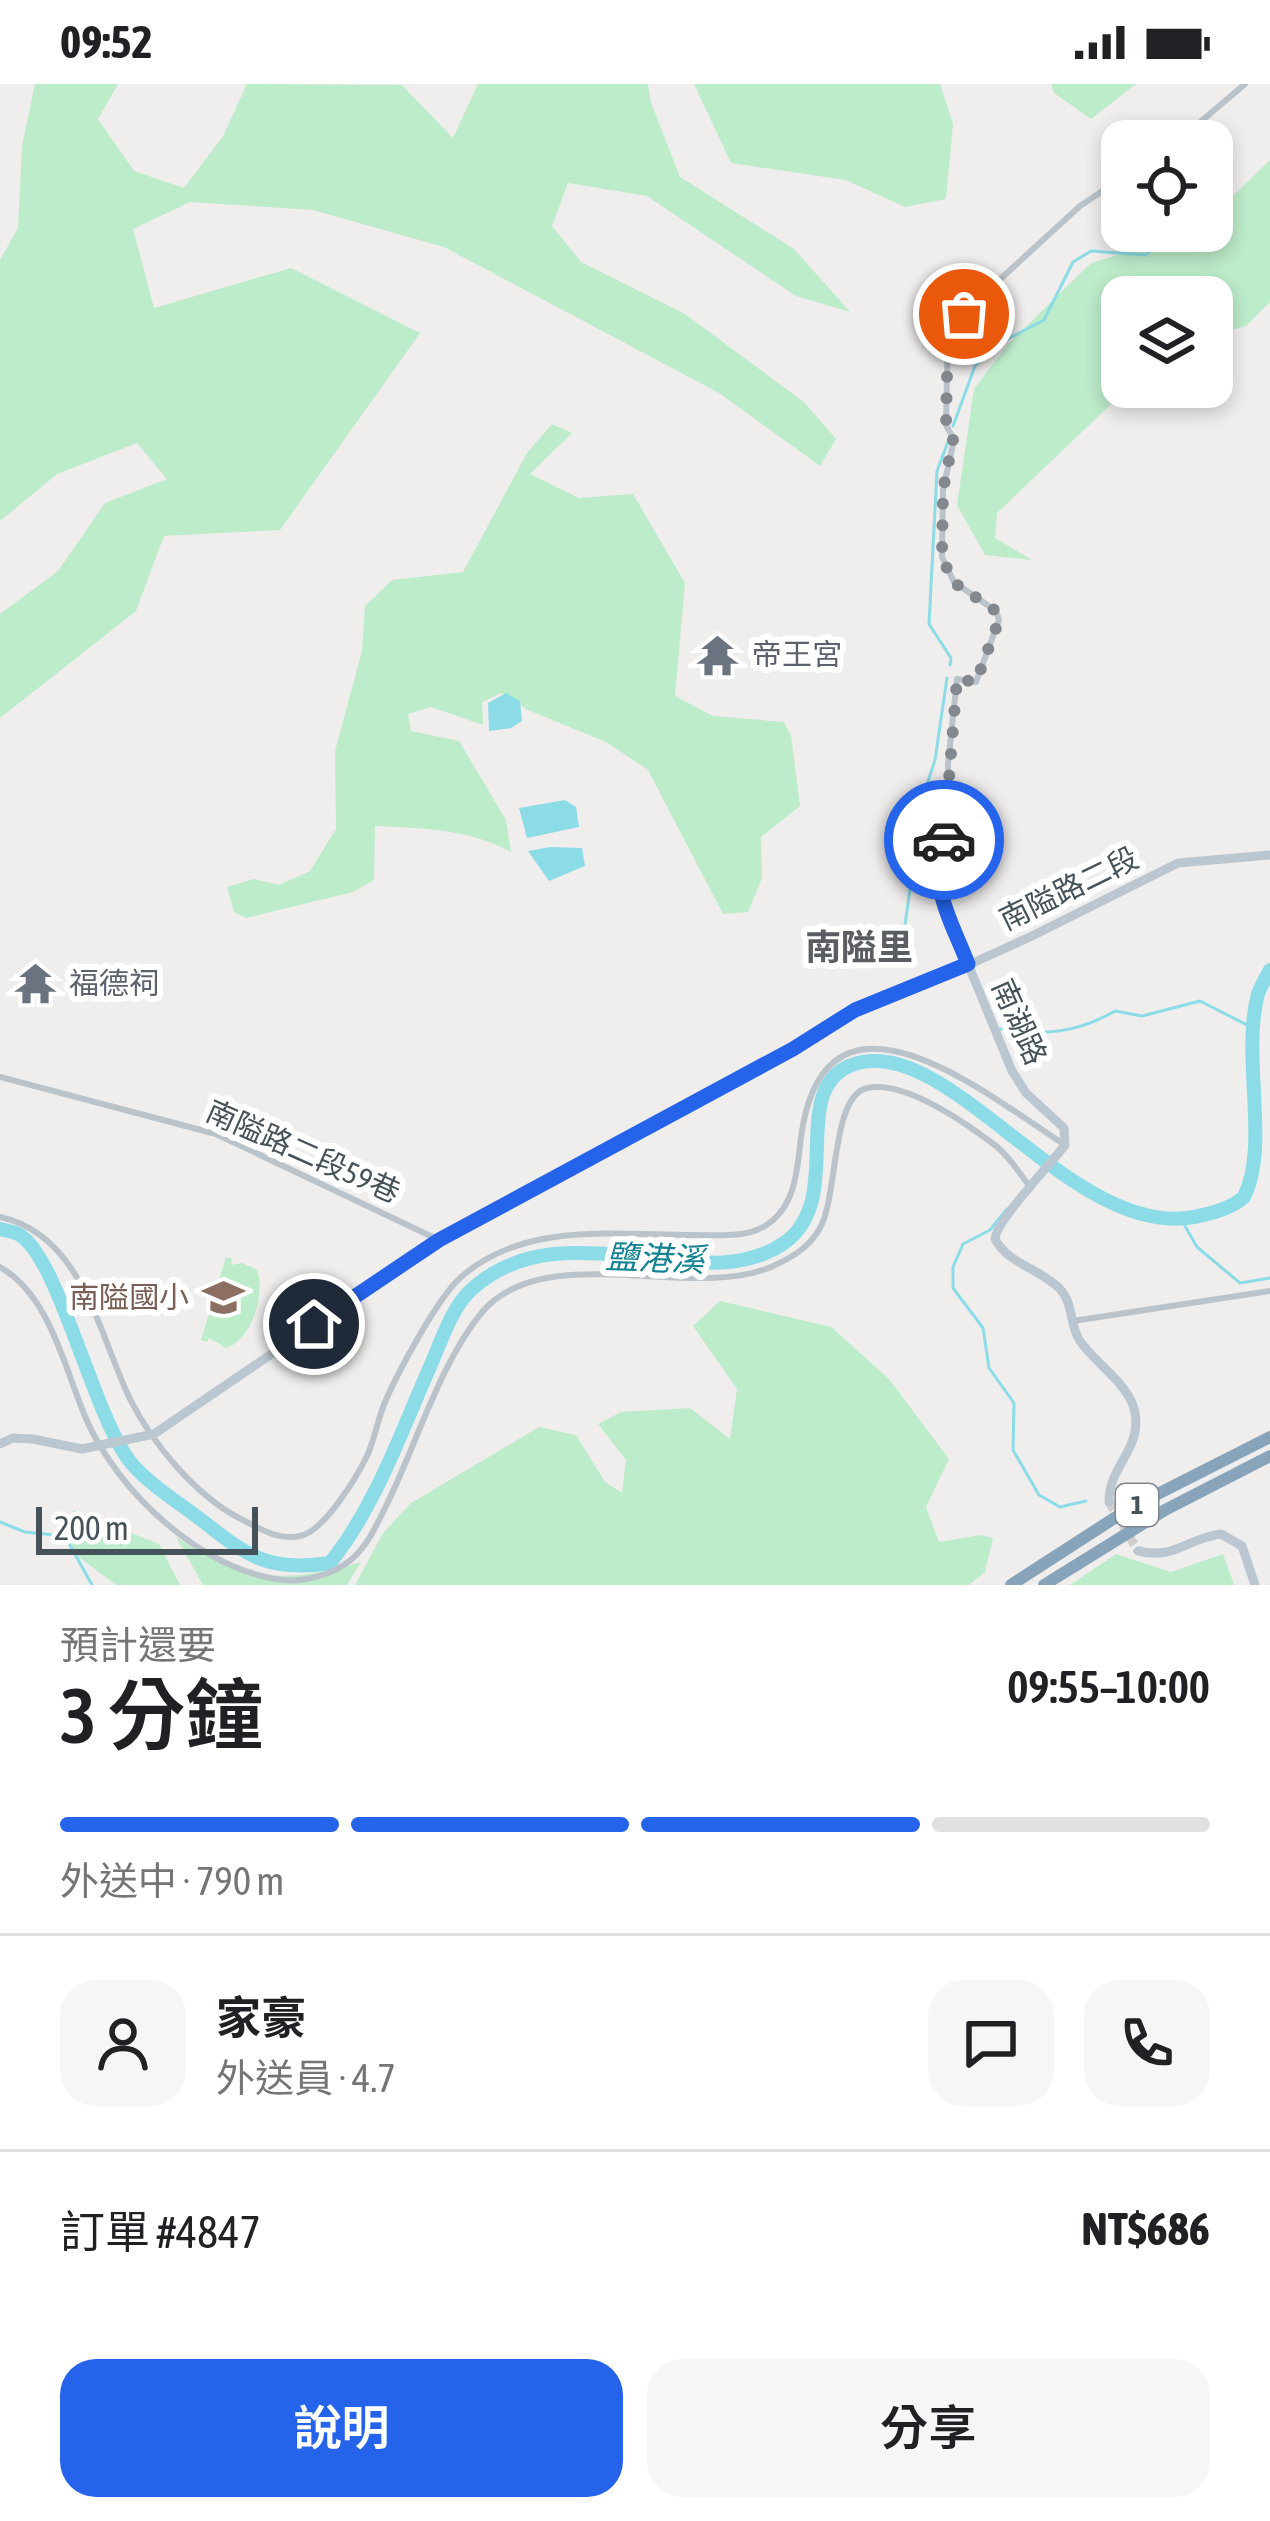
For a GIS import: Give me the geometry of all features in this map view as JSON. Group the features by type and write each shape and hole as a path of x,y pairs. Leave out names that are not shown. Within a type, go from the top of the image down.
{"highway":[{"name":"1","path":"1011,1585 1130,1508 1270,1437"},
{"name":"1","path":"1044,1585 1150,1519 1270,1456"}],"street":[{"path":"1203,120 1245,84"},
{"name":"南湖路","path":"1065,1145 1061,1122 1026,1093 1006,1060 940,896 938,868 948,821 948,764 957,679 976,682 999,620 996,611 953,582 942,557 943,490 953,440 946,425 948,327 1101,192"},
{"name":"南隘路二段","path":"154,1433 439,1240 793,1049 855,1010 968,964 1178,863 1270,856"},
{"path":"0,1217 33,1228 68,1264 133,1405 192,1485 231,1514 273,1535 302,1537 320,1526 344,1494 368,1453 385,1402 408,1358 453,1284 481,1259 524,1242 561,1235 756,1231 783,1212 792,1192 807,1100 818,1077 849,1053 887,1048 947,1069 1065,1145 1032,1189 999,1221 994,1239 1005,1253 1059,1287 1069,1301 1080,1340 1121,1381 1132,1409 1133,1439 1109,1488 1109,1502"},
{"name":"南隘路二段59巷","path":"0,1077 237,1142 439,1240"},
{"path":"0,1268 20,1279 30,1293 117,1474 193,1543 229,1564 278,1580 327,1575 354,1558 373,1532 452,1362 484,1310 511,1290 559,1276 707,1279 757,1273 795,1256 820,1230 833,1196 844,1110 853,1095 865,1088 922,1098 1000,1149 1032,1189"},
{"path":"1073,1321 1270,1291"},
{"path":"0,1444 13,1438 82,1449 154,1433"},
{"path":"1138,1551 1157,1555 1211,1535 1231,1538 1246,1554 1255,1585"}],"green space":[{"path":"35,84 118,84 98,119 134,171 184,188 223,136 247,84 402,85 453,138 478,84 648,84 680,177 794,249 850,312 796,296 647,196 568,183 552,226 581,262 685,314 804,402 836,439 820,466 719,393 444,247 313,210 190,202 133,229 154,308 291,268 420,333 280,530 164,536 136,611 0,718 0,614 58,571 105,503 167,479 137,443 57,474 0,521 0,260 18,228 22,146"},
{"path":"694,84 940,84 953,124 946,199 905,207 846,180 731,163"},
{"path":"1051,84 1136,84 1091,119 1054,93"},
{"path":"1270,160 1270,302 1246,326 1233,330 1233,276 1101,276 1101,408 1107,408 997,513 995,538 1032,560 985,555 957,505 974,389 1008,344 1091,263 1127,252 1233,252 1233,196"},
{"path":"552,424 572,433 530,474 579,498 633,494 685,583 675,696 713,716 784,722 791,736 800,806 761,837 762,878 748,912 723,914 648,770 606,742 528,710 501,693 482,702 483,725 431,707 408,714 411,731 459,741 506,820 511,852 462,834 375,826 374,880 353,892 246,918 234,912 227,887 254,879 279,885 310,871 336,829 335,751 362,651 365,606 392,580 463,572 527,453"},
{"path":"226,1257 232,1259 231,1265 242,1263 257,1270 259,1292 249,1326 226,1348 209,1338 201,1340"},
{"path":"720,1301 831,1327 889,1379 949,1459 926,1507 939,1542 980,1535 993,1538 985,1572 969,1585 355,1585 383,1533 411,1503 539,1427 576,1435 605,1482 622,1493 626,1460 598,1424 621,1412 690,1408 730,1439 737,1389 693,1326"},
{"path":"73,1510 159,1544 180,1585 116,1585 71,1551"},
{"path":"176,1537 223,1563 265,1575 309,1574 361,1562 347,1585 203,1585"},
{"path":"1116,1554 1171,1572 1223,1554 1234,1585 1070,1585"}],"water":[{"path":"506,693 520,701 522,721 489,731 488,703"},
{"path":"565,800 576,807 579,827 527,838 519,808"},
{"path":"582,848 585,866 549,881 528,851"}],"waterway":[{"path":"953,426 975,366 1000,343 1044,320 1073,262 1091,251 1101,252"},
{"path":"1105,252 1149,252"},
{"path":"948,442 937,471 929,624 951,658 950,665"},
{"path":"911,955 904,932 913,868 907,845 935,760 947,678"},
{"name":"鹽港溪","path":"0,1229 18,1234 48,1272 104,1412 132,1464 248,1553 292,1565 330,1563 373,1494 447,1327 471,1290 507,1266 547,1255 589,1253 713,1263 750,1258 784,1243 802,1224 812,1201 822,1099 831,1080 849,1066 886,1062 926,1076 1055,1169 1101,1197 1147,1215 1194,1217 1239,1201 1251,1176 1255,1152 1254,1018 1258,994 1270,970"},
{"path":"1000,1029 1059,1031 1115,1011 1142,1016 1200,1001 1257,1030"},
{"path":"1007,1209 990,1230 963,1244 953,1267 953,1288 983,1328 989,1368 1014,1403 1013,1450 1039,1495 1060,1507 1086,1501"},
{"path":"1181,1219 1197,1247 1240,1283 1270,1278"},
{"path":"0,1522 25,1532 65,1536 92,1585"}],"tunnel":[{"path":"1109,1502 1138,1551"}],"way so far":[{"path":"944,840 957,679 976,682 999,620 996,611 953,582 940,543 946,466 953,440 946,425 948,327 964,314"}],"place":[{"name":"帝王宮","path":"718,655"},
{"name":"福德祠","path":"35,984"},
{"name":"南隘國小","path":"223,1298"}],"district":[{"name":"南隘里","path":"859,947"}],"route":[{"path":"314,1324 439,1240 793,1049 855,1010 968,964 940,896 937,880 944,840"}]}
